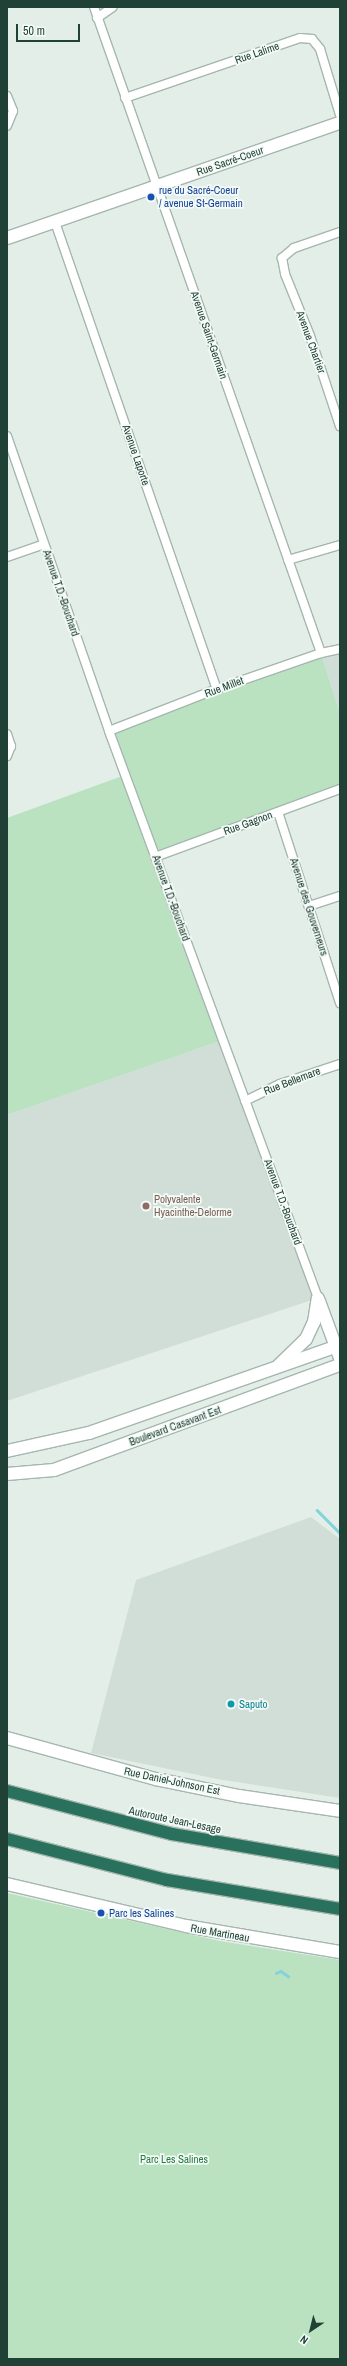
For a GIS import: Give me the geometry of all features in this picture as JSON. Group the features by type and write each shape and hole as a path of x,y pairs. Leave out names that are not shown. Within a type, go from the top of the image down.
{"highway":[{"name":"Autoroute Jean-Lesage","path":"7,1791 172,1834 340,1863"},
{"path":"7,1839 162,1878 257,1897 340,1909"}],"street":[{"name":"Avenue Saint-Germain","path":"94,7 321,653"},
{"path":"97,18 113,7"},
{"name":"Rue Lalime","path":"125,98 300,38 312,39 320,49 340,115"},
{"path":"7,96 13,111 7,126"},
{"name":"Rue Sacré-Coeur","path":"7,238 340,123"},
{"name":"Avenue Laporte","path":"55,222 217,689"},
{"name":"Avenue Chartier","path":"340,232 294,248 282,258 285,274 310,336 340,426"},
{"name":"Avenue T.D.-Bouchard","path":"7,436 109,731 318,1298 338,1346 340,1358"},
{"path":"7,557 44,544"},
{"path":"288,560 340,545"},
{"name":"Rue Millet","path":"109,731 217,689 321,653 340,649"},
{"path":"7,734 11,746 7,756"},
{"name":"Rue Gagnon","path":"155,857 340,789"},
{"name":"Avenue des Gouverneurs","path":"278,812 310,906 340,1003"},
{"path":"310,906 340,896"},
{"name":"Rue Bellemare","path":"245,1101 280,1084 340,1064"},
{"path":"274,1369 306,1339 314,1322 318,1298"},
{"name":"Boulevard Casavant Est","path":"7,1451 89,1433 338,1346"},
{"name":"Boulevard Casavant Est","path":"7,1474 54,1470 340,1365"},
{"name":"Rue Daniel-Johnson Est","path":"7,1738 156,1779 246,1797 340,1812"},
{"name":"Rue Martineau","path":"7,1884 191,1927 340,1952"}],"shaded area":[{"path":"340,649 340,714 321,653"},
{"name":"Polyvalente Hyacinthe-Delorme","path":"223,1040 318,1298 7,1401 7,1115"},
{"path":"311,1517 340,1539 340,1798 217,1779 91,1753 136,1580"}],"green space":[{"path":"321,653 340,714 340,789 155,857 223,1040 7,1115 7,818 125,775 109,731"},
{"name":"Parc Les Salines","path":"7,1893 220,1941 340,1960 340,2359 7,2359"}],"waterway":[{"path":"317,1510 340,1533"},
{"path":"276,1973 281,1971 288,1976"}],"place":[{"name":"rue du Sacré-Coeur / avenue St-Germain","path":"151,197"},
{"name":"Polyvalente Hyacinthe-Delorme","path":"146,1206"},
{"name":"Saputo","path":"231,1704"},
{"name":"Parc les Salines","path":"101,1913"}]}
